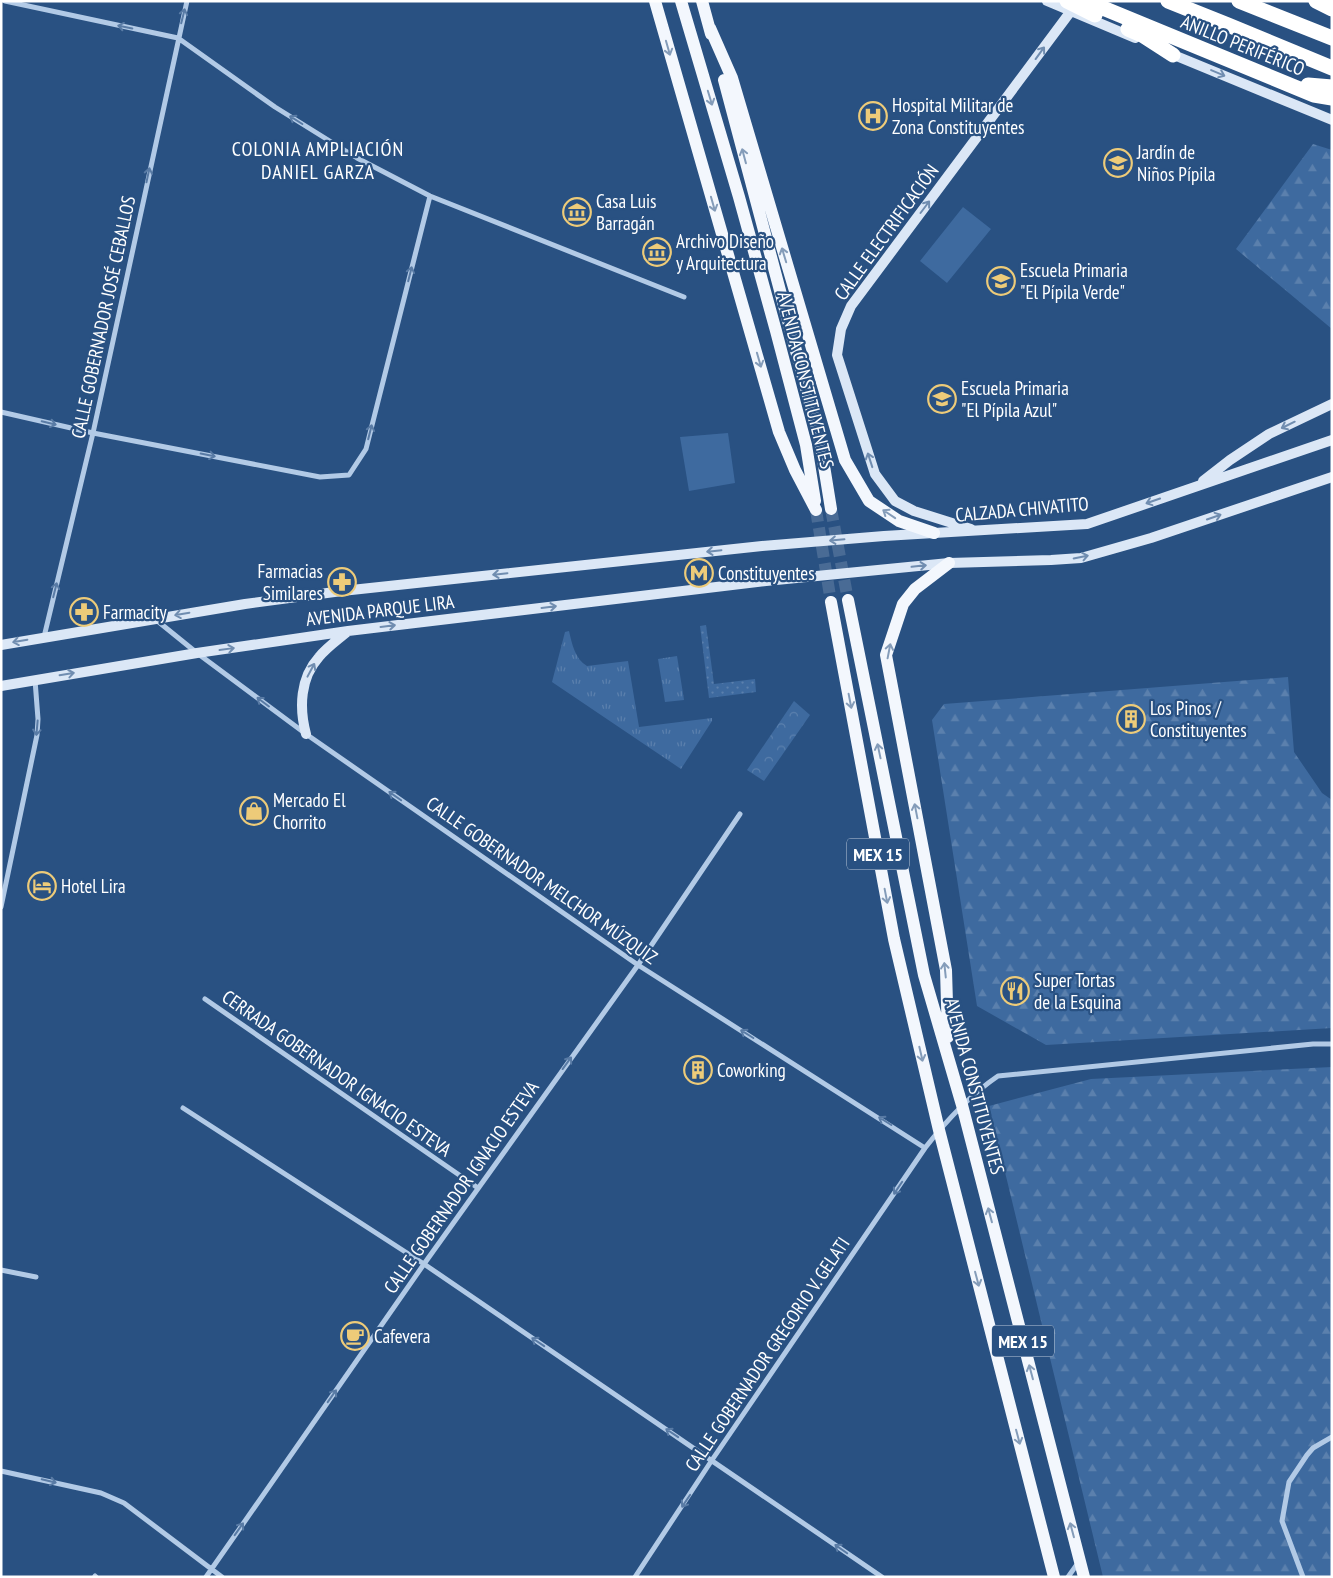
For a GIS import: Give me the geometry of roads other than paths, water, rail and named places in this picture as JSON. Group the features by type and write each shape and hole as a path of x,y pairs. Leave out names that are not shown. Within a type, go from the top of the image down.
{"highway":[{"name":"ANILLO PERIFÉRICO","path":"1086,1 1314,95 1332,98"},
{"path":"1098,1 1307,85 1332,87"},
{"path":"1168,1 1332,68"},
{"path":"1239,1 1332,38"},
{"path":"1255,1 1332,32"},
{"path":"1316,1 1332,8"},
{"path":"1069,6 1142,35 1174,55"}],"main road":[{"name":"AVENIDA CONSTITUYENTES","path":"655,1 779,432 795,470 816,510 806,445 776,331 739,197 681,1"},
{"name":"AVENIDA CONSTITUYENTES","path":"702,1 820,441 831,509"},
{"path":"1047,1 1069,6"},
{"name":"CALLE ELECTRIFICACIÓN","path":"977,531 914,510 895,501 875,474 837,355 841,329 851,306 1069,6"},
{"path":"710,28 732,78 845,460 869,501 898,521 934,533"},
{"path":"1174,55 1332,120"},
{"path":"1199,485 1230,460 1269,434 1332,404"},
{"name":"CALZADA CHIVATITO","path":"762,546 1087,524 1332,440"},
{"path":"948,1054 946,970 886,655 903,604 915,589 949,562 1081,558 1151,538 1332,476"},
{"name":"AVENIDA PARQUE LIRA","path":"1,645 245,604 342,591 762,546"},
{"name":"AVENIDA PARQUE LIRA","path":"1,686 197,653 348,631 766,581 949,562"},
{"name":"AVENIDA CONSTITUYENTES","path":"848,600 924,974 962,1105 1084,1577"},
{"name":"MEX 15","path":"831,602 894,939 939,1130 1054,1577"},
{"path":"306,734 301,700 308,675 318,657 348,631"}],"street":[{"path":"5,1 178,38 275,106 357,158 430,196 684,297"},
{"name":"CALLE GOBERNADOR JOSÉ CEBALLOS","path":"44,637 93,433 187,1"},
{"path":"1,412 93,433 320,477 349,475 366,449 430,196"},
{"name":"CALLE GOBERNADOR MELCHOR MÚZQUIZ","path":"154,619 306,734 638,965 903,1132 925,1148"},
{"path":"1,908 37,735 38,718 35,679"},
{"name":"CALLE GOBERNADOR IGNACIO ESTEVA","path":"206,1577 424,1264 638,965 740,814"},
{"name":"CERRADA GOBERNADOR IGNACIO ESTEVA","path":"204,999 478,1188"},
{"name":"CALLE GOBERNADOR GREGORIO V. GELATI","path":"635,1577 712,1460 925,1148 962,1105 998,1076 1314,1044 1332,1044"},
{"path":"183,1108 424,1264 882,1577"},
{"path":"1,1270 36,1277"},
{"path":"1303,1577 1282,1521 1289,1482 1307,1454 1313,1448 1332,1437"},
{"path":"1,1471 101,1493 124,1503 222,1577"},
{"path":"1068,1577 1080,1560"}],"tunnel":[{"path":"831,509 848,600"},
{"path":"816,510 831,602"}],"place":[{"name":"Hospital Militar de Zona Constituyentes","path":"873,116"},
{"name":"Jardín de Niños Pípila","path":"1118,163"},
{"name":"Casa Luis Barragán","path":"577,212"},
{"name":"Archivo Diseño y Arquitectura","path":"657,252"},
{"name":"Escuela Primaria \"El Pípila Verde\"","path":"1001,281"},
{"name":"Escuela Primaria \"El Pípila Azul\"","path":"942,399"},
{"name":"Constituyentes","path":"699,573"},
{"name":"Farmacias Similares","path":"342,582"},
{"name":"Farmacity","path":"84,612"},
{"name":"Los Pinos / Constituyentes","path":"1131,719"},
{"name":"Mercado El Chorrito","path":"254,811"},
{"name":"Hotel Lira","path":"42,886"},
{"name":"Super Tortas de la Esquina","path":"1015,991"},
{"name":"Coworking","path":"698,1070"},
{"name":"Cafevera","path":"355,1336"}],"district":[{"name":"COLONIA AMPLIACIÓN DANIEL GARZA","path":"318,160"}]}
